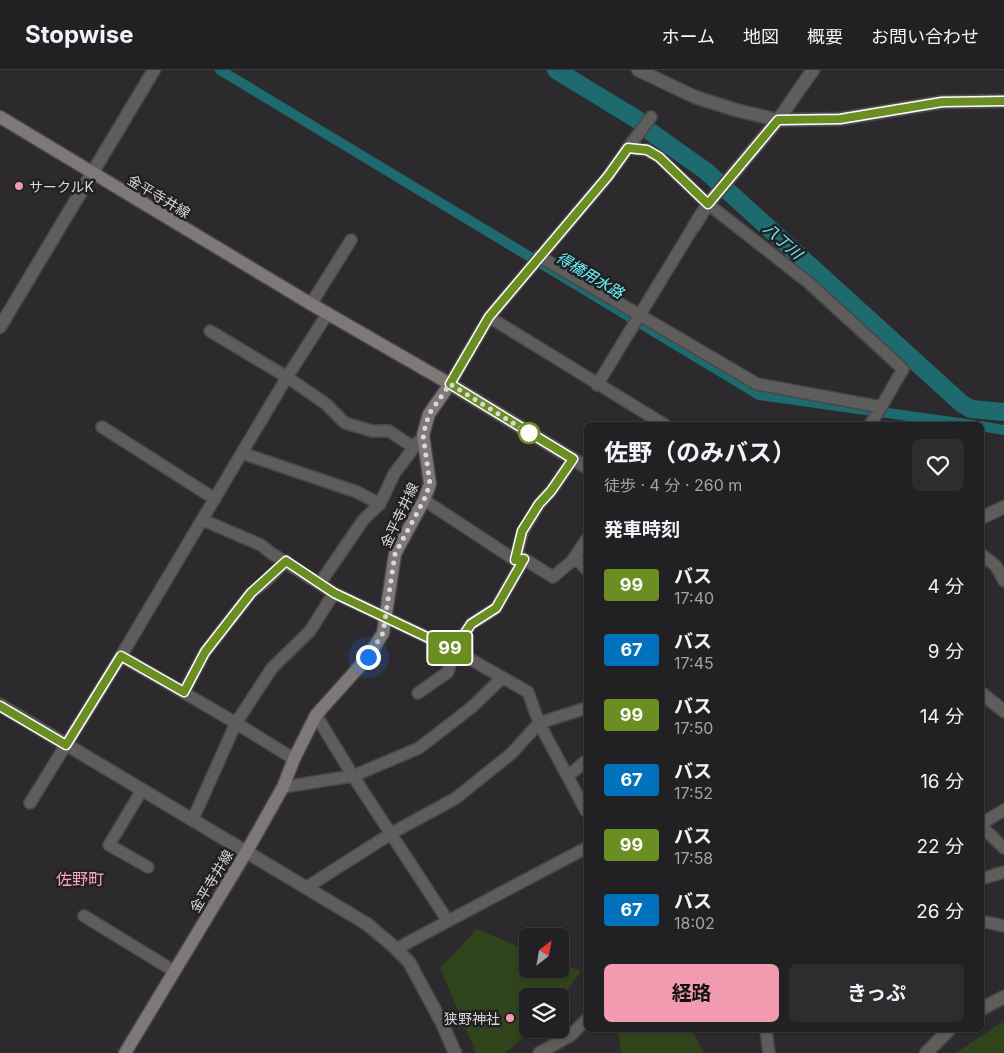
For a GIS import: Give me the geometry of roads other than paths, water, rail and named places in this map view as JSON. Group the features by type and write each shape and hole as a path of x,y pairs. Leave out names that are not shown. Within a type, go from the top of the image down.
{"main road":[{"name":"金平寺井線","path":"0,117 311,304 450,384 429,414 423,435 430,484 424,500 395,554 383,633 368,657 316,715 294,760 283,788 125,1053"}],"street":[{"path":"0,327 154,70"},
{"path":"638,70 695,97 736,110 778,120 840,119 942,102 1004,101"},
{"path":"597,385 708,204 778,120 813,70"},
{"path":"584,466 450,384 489,317 608,176 651,117"},
{"path":"628,148 647,150 659,157 708,204 804,278 903,369 872,421"},
{"path":"311,304 350,240"},
{"path":"537,259 638,319 757,384 881,407"},
{"path":"30,803 121,656 287,377 328,313"},
{"path":"489,317 660,422"},
{"path":"210,331 287,377 326,404 345,423 372,431 389,432 413,447"},
{"path":"102,427 215,499"},
{"path":"320,583 364,519 380,504 394,474 423,435"},
{"path":"242,453 358,492 380,504"},
{"path":"418,693 448,672 454,650 471,624 496,608 520,559 522,531 539,504 551,491 573,459"},
{"path":"424,500 553,577 572,561 584,543"},
{"path":"984,516 1004,506"},
{"path":"203,520 261,544 334,593 454,650 528,692 539,723 584,807"},
{"path":"984,556 996,566 1004,581"},
{"path":"184,692 211,644 251,593 286,561"},
{"path":"572,561 579,561 584,567"},
{"path":"193,819 236,723 272,668 310,632 334,593"},
{"path":"121,656 236,723 294,760"},
{"path":"283,788 353,776 418,748 472,707 502,678"},
{"path":"984,695 1004,711"},
{"path":"0,706 367,924 409,962 442,1023 455,1053"},
{"path":"307,887 392,834 456,798 512,753 539,723 584,709"},
{"path":"316,715 353,776 448,921"},
{"path":"568,776 584,763"},
{"path":"142,790 109,845 148,867"},
{"path":"984,823 1004,810"},
{"path":"984,828 1004,848"},
{"path":"396,949 584,849"},
{"path":"984,878 1004,872"},
{"path":"84,916 174,970"},
{"path":"984,922 1004,926"},
{"path":"984,1007 1004,996"},
{"path":"539,1053 570,1036 584,1022"},
{"path":"766,1032 769,1053"},
{"path":"926,1053 947,1032"}],"waterway":[{"name":"得橋用水路","path":"220,70 759,395 952,422"},
{"name":"八丁川","path":"556,70 638,120 648,130 707,172 961,403 971,409 1004,412"},
{"name":"得橋用水路","path":"984,427 1004,430"}],"place":[{"name":"サークルK","path":"19,186"},
{"name":"狭野神社","path":"510,1018"}],"district":[{"name":"佐野町","path":"80,879"}]}
